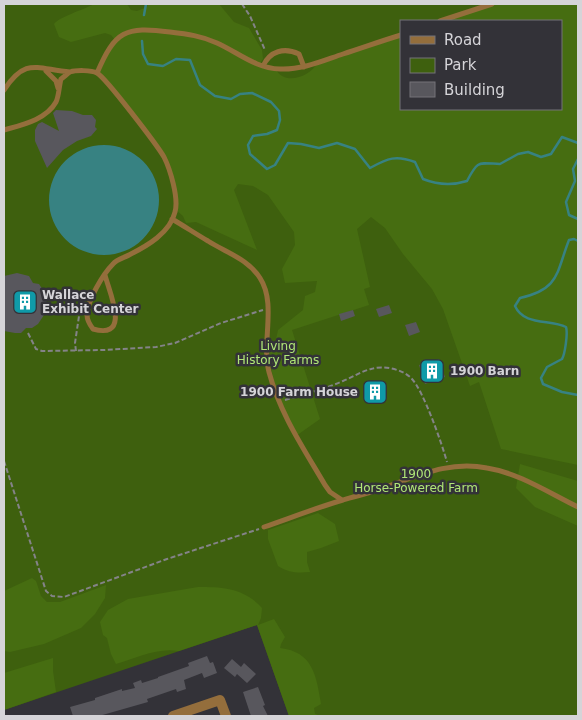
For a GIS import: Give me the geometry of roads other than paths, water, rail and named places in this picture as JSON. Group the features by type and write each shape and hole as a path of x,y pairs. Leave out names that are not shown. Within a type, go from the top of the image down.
{"street":[{"path":"173,716 220,700 226,716"}],"lane":[{"path":"443,20 492,4"},
{"path":"97,73 110,45 122,35 135,29 202,36 220,44 252,63 278,69 304,67 400,35"},
{"path":"263,66 269,57 277,52 293,51 299,54 304,67"},
{"path":"4,90 20,71 30,67 97,73 111,87 163,156 171,175 176,210 166,228 146,247 119,259 112,264 105,275 94,294 87,315 93,329 102,332 111,328 115,322 114,304 105,275"},
{"path":"41,68 50,73 56,81 58,89"},
{"path":"4,130 32,121 49,112 57,101 61,79 71,72"},
{"path":"172,219 250,266 261,279 268,309 266,351 268,370 279,402 296,436 325,485 330,492 342,500"},
{"path":"264,528 342,500 379,490 423,472 461,465 507,473 578,507"}],"water":[{"path":"104,145 125,150 143,161 154,179 159,200 154,221 143,239 125,250 104,255 83,250 65,239 54,221 49,200 54,179 65,161 83,150"}],"waterway":[{"path":"144,15 146,4"},
{"path":"142,41 143,54 148,64 163,66 176,59 190,60 200,85 215,96 231,99 240,94 252,93 271,102 279,111 280,120 277,130 253,136 248,145 250,154 267,169 275,165 288,143 319,148 337,143 355,149 370,168 387,160 397,158 415,162 423,179 439,184 450,184 467,181 479,164 500,164 518,154 528,152 541,157 551,154 562,137 578,143"},
{"path":"578,159 573,169 575,181 566,202 569,215 578,219"},
{"path":"578,241 574,239 569,240 555,278 550,284 543,290 520,298 515,306 525,317 566,327 566,343 562,359 547,367 541,378 543,384 562,392 578,395"}],"place":[{"name":"Wallace Exhibit Center","path":"25,302"},
{"name":"1900 Barn","path":"432,371"},
{"name":"1900 Farm House","path":"375,392"}],"park label":[{"name":"Living History Farms","path":"278,353"},
{"name":"1900 Horse-Powered Farm","path":"416,481"}]}
